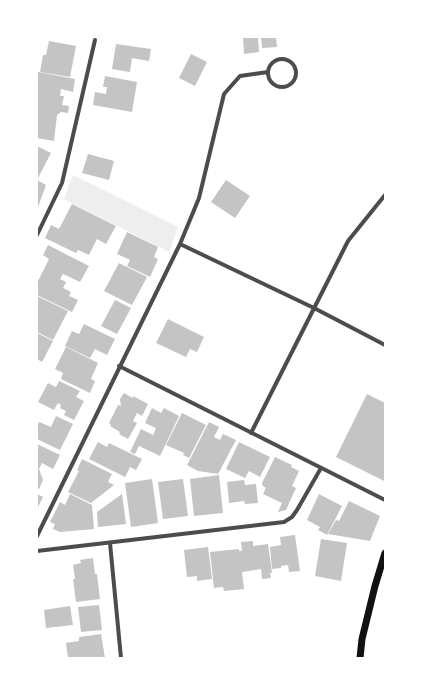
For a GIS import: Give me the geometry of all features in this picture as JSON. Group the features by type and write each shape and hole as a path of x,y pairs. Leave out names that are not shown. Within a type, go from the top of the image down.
{"main road":[{"path":"360,658 362,640 374,586 385,553"}],"street":[{"path":"37,235 62,184 95,40"},
{"path":"280,59 290,61 296,72 294,81 282,87 277,86 270,81 268,72 272,63 280,59"},
{"path":"37,536 180,244 199,198 224,94 240,76 268,72"},
{"path":"251,433 348,241 385,195"},
{"path":"180,244 314,308 385,346"},
{"path":"119,366 385,500"},
{"path":"37,551 284,522 292,517 297,510 321,468"},
{"path":"110,543 121,658"}],"shaded area":[{"path":"73,175 178,227 169,252 64,199"}],"building":[{"path":"243,37 258,37 259,52 244,54"},
{"path":"261,37 276,37 277,47 262,48"},
{"path":"49,41 76,46 70,77 40,72 43,55 46,55"},
{"path":"116,44 151,49 149,61 132,58 130,72 112,69"},
{"path":"191,54 207,62 195,86 179,78"},
{"path":"38,72 75,79 73,92 61,89 60,96 64,96 62,105 69,106 68,113 61,112 57,115 54,141 37,138"},
{"path":"105,76 137,82 132,112 93,105 95,92 106,94 107,87 103,87"},
{"path":"37,146 51,153 37,180"},
{"path":"88,154 114,161 109,180 82,173"},
{"path":"37,180 46,185 37,210"},
{"path":"226,180 250,196 235,218 211,202"},
{"path":"72,204 116,226 106,244 97,239 89,255 78,250 76,253 45,238 51,225 59,229"},
{"path":"127,232 158,247 154,257 158,259 150,277 127,266 130,260 117,254"},
{"path":"48,245 89,266 80,282 63,274 60,279 66,282 63,288 71,292 69,296 78,300 72,312 37,295 37,283 49,259 43,255"},
{"path":"119,263 147,277 132,305 104,291"},
{"path":"37,296 68,311 53,340 37,332"},
{"path":"115,300 131,308 117,334 101,326"},
{"path":"168,319 204,337 197,352 190,349 186,357 156,343"},
{"path":"84,324 115,339 107,355 95,349 90,358 65,346 72,331 79,334"},
{"path":"37,333 53,341 42,362 37,359"},
{"path":"66,347 98,363 91,379 95,381 90,393 61,379 63,373 55,369"},
{"path":"59,381 80,391 76,397 84,401 74,420 64,415 66,411 60,408 61,405 58,403 54,410 38,402 48,383 56,387"},
{"path":"124,393 148,404 142,416 137,413 133,421 137,423 128,439 119,434 120,432 110,426 111,424 109,423 118,405 121,406 120,399"},
{"path":"367,394 385,403 384,481 336,457"},
{"path":"152,408 161,413 164,408 179,416 160,456 139,446 135,454 130,452 141,429 153,435 156,428 145,423"},
{"path":"182,413 206,425 189,458 183,455 184,453 166,445"},
{"path":"56,416 73,424 60,450 37,439 37,427 39,422 51,427"},
{"path":"209,422 219,427 214,437 220,440 223,434 236,440 218,474 198,471 187,465"},
{"path":"98,442 107,447 109,443 142,459 136,470 130,467 125,477 89,459"},
{"path":"239,442 270,457 260,477 249,471 245,478 226,469"},
{"path":"37,444 60,455 53,469 42,463 39,469 43,480 39,489 37,488"},
{"path":"275,457 292,465 291,467 299,471 292,486 296,488 286,510 278,512 282,503 263,494 266,488 262,483"},
{"path":"82,459 112,474 108,482 114,485 91,503 68,492 79,471 77,470"},
{"path":"219,475 223,513 194,516 190,479"},
{"path":"152,479 158,523 131,527 125,483"},
{"path":"183,479 188,516 163,519 158,482"},
{"path":"244,480 245,485 256,484 258,503 245,504 244,501 229,503 227,482"},
{"path":"37,494 43,497 37,509"},
{"path":"70,494 92,505 94,529 60,532 53,529 55,524 50,522 60,502 65,505"},
{"path":"122,494 126,524 98,527 97,512"},
{"path":"319,494 342,506 327,535 318,530 320,527 307,520"},
{"path":"349,501 380,516 370,541 328,534 336,520 339,521"},
{"path":"295,535 300,571 289,572 288,565 281,566 281,568 272,569 270,547 281,545 280,537"},
{"path":"321,539 347,543 341,581 315,576"},
{"path":"253,541 253,546 268,544 272,573 270,573 271,578 262,579 261,569 242,572 244,589 224,591 223,587 214,588 210,552 239,549 239,551 242,551 241,542"},
{"path":"208,547 212,579 197,581 197,576 187,577 184,550"},
{"path":"93,558 95,574 97,574 100,599 76,602 73,565 81,563 80,560"},
{"path":"99,605 102,630 81,632 78,607"},
{"path":"70,606 73,625 46,628 44,610"},
{"path":"101,634 105,658 68,658 66,643 79,641 79,637"}]}
